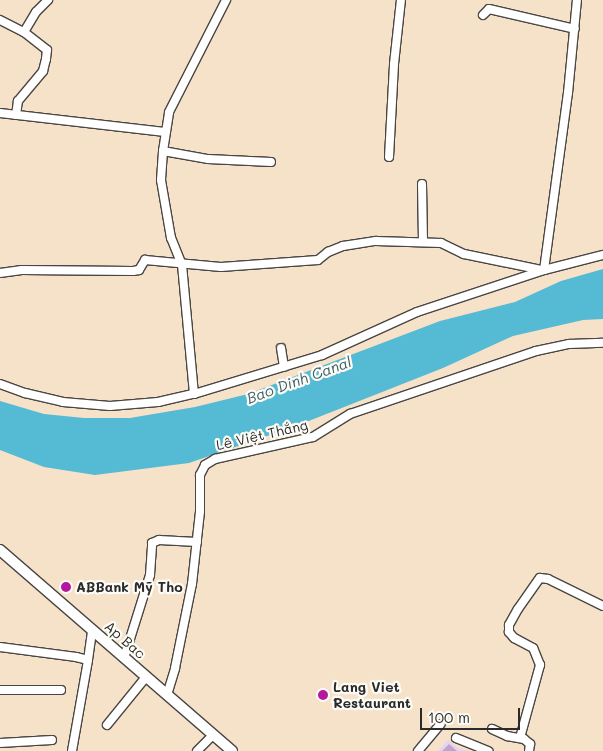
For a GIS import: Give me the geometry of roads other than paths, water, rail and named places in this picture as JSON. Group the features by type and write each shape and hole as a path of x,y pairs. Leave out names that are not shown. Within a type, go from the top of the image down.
{"main road":[{"name":"Ap Bac","path":"0,550 232,751"}],"street":[{"path":"24,32 36,12 48,0"},
{"path":"194,394 182,265 171,238 161,180 163,151 169,112 226,0"},
{"path":"389,157 394,64 401,0"},
{"path":"544,270 563,141 575,29 576,0"},
{"path":"483,16 489,9 575,29"},
{"path":"0,20 24,32 47,50 43,72 18,101 16,115"},
{"path":"0,113 165,132"},
{"path":"163,151 208,159 271,162"},
{"path":"422,184 424,241"},
{"path":"0,273 22,270 133,271 138,270 145,260 182,265 229,267 318,260 328,252 359,242 424,241 441,243 464,254 488,260 544,270"},
{"path":"0,384 25,393 62,402 110,406 158,402 194,394 284,367 340,348 417,312 544,270 603,255"},
{"name":"Lê Việt Thắng","path":"166,694 175,668 192,584 197,542 200,475 205,465 210,461 280,443 313,437 350,414 536,351 569,344 603,343"},
{"path":"281,348 284,367"},
{"path":"124,658 151,570 152,543 159,540 197,542"},
{"path":"520,738 540,665 533,648 514,638 509,632 509,625 518,609 540,578 548,579 603,606"},
{"path":"72,751 92,630"},
{"path":"0,647 88,660"},
{"path":"107,725 146,677"},
{"path":"0,690 61,690"},
{"path":"418,751 441,724"},
{"path":"492,729 528,742 529,751"},
{"path":"198,751 213,734"},
{"path":"456,738 488,751"},
{"path":"0,743 52,740"}],"water":[{"name":"Bao Dinh Canal","path":"603,269 603,319 583,320 513,336 443,368 296,426 189,463 95,475 44,467 0,450 0,401 44,414 84,418 130,418 195,407 248,394 440,321 515,302 561,281"}],"place":[{"name":"ABBank Mỹ Tho","path":"66,587"},
{"name":"Lang Viet Restaurant","path":"323,695"}]}
